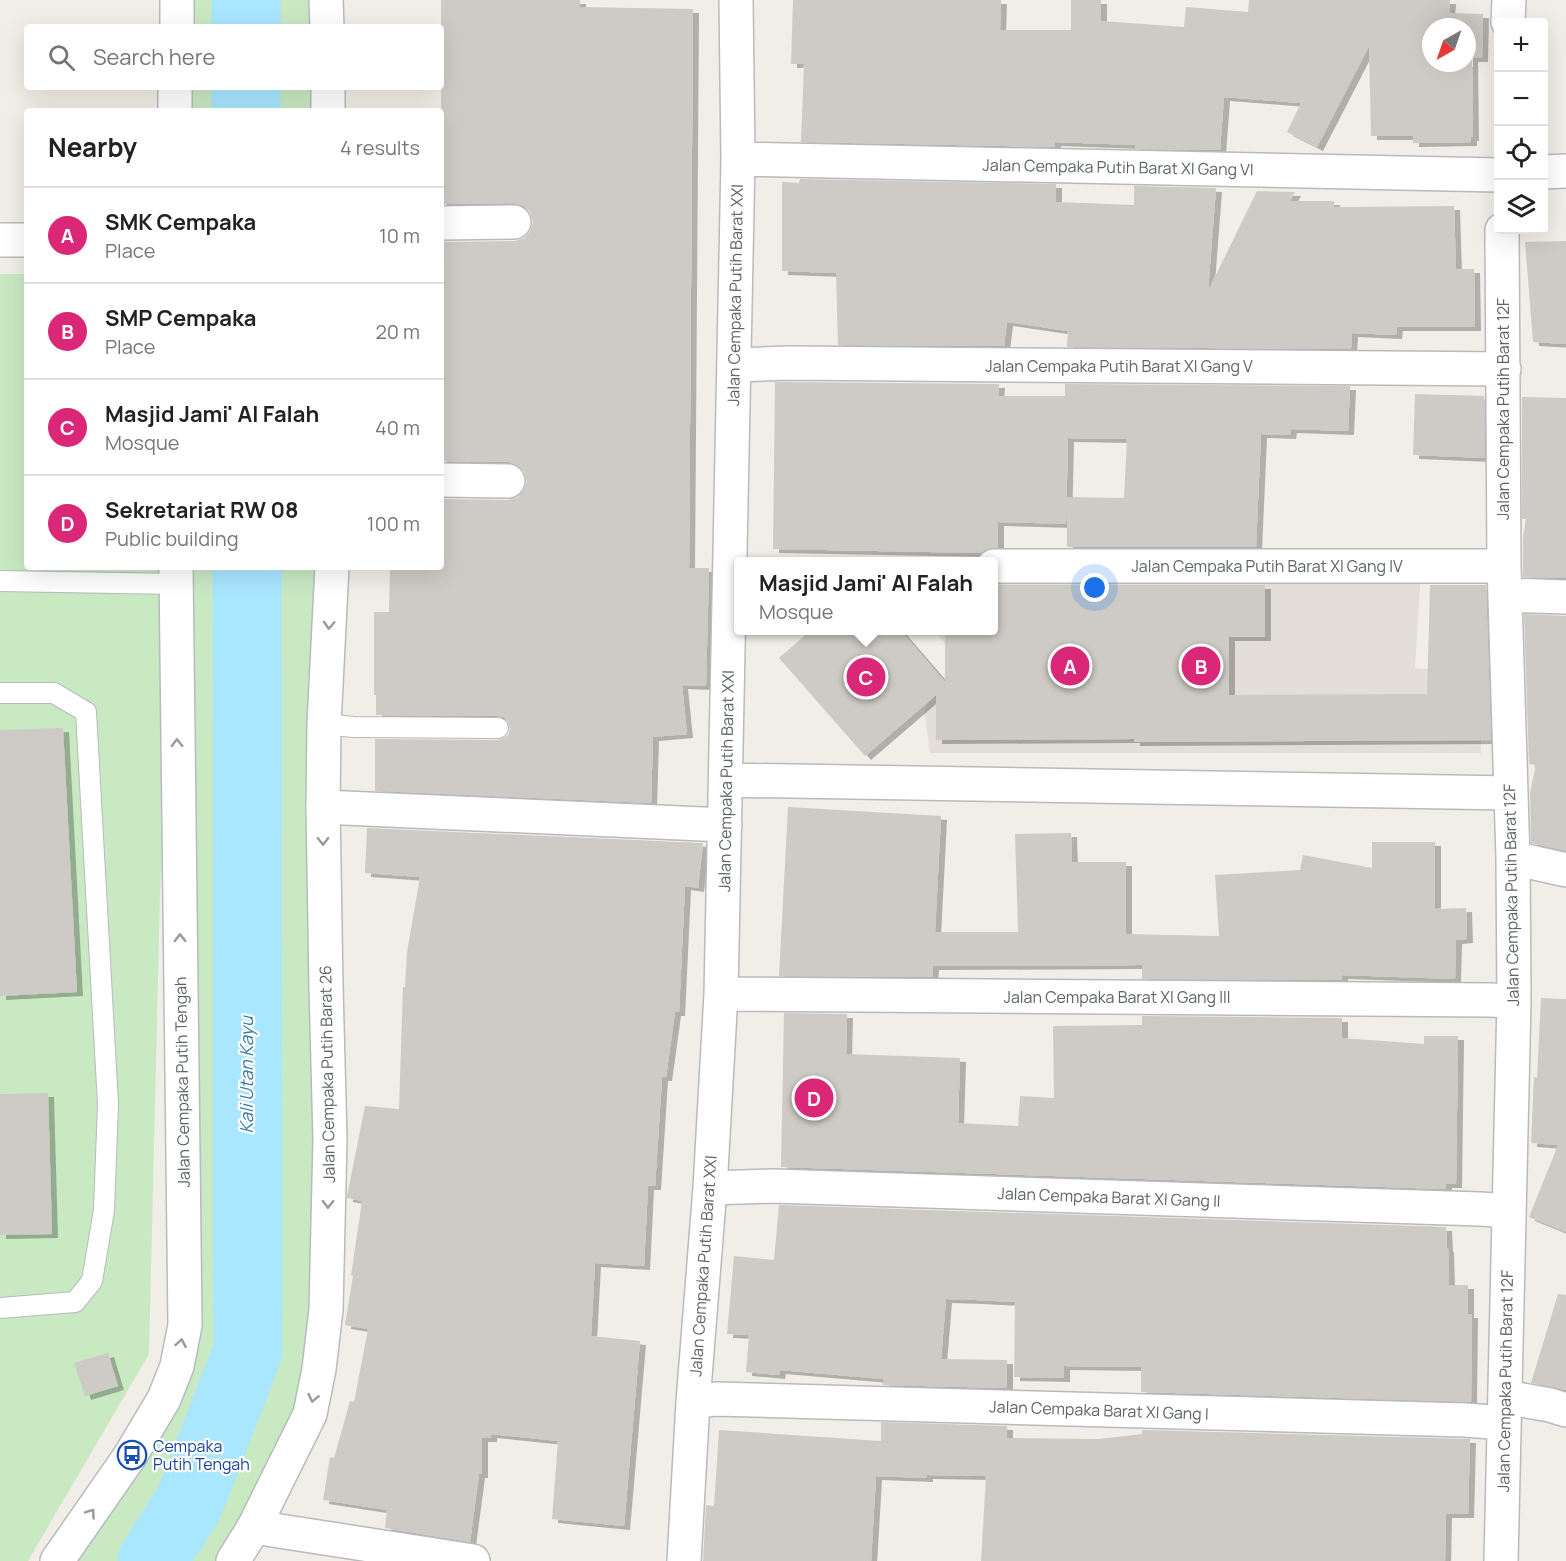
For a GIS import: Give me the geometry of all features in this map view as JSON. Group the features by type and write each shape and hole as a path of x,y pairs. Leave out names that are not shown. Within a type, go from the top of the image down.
{"street":[{"path":"177,0 177,24"},
{"path":"326,0 327,24"},
{"name":"Jalan Cempaka Putih Barat XXI","path":"684,1561 721,994 734,566 734,364 738,159 736,0"},
{"path":"1508,18 1509,0"},
{"path":"175,90 175,108"},
{"path":"328,90 328,108"},
{"name":"Jalan Cempaka Putih Barat XI Gang VI","path":"738,159 1494,175"},
{"path":"1548,172 1566,171"},
{"path":"444,223 514,222"},
{"name":"Jalan Cempaka Putih Barat 12F","path":"1501,1561 1514,1001 1513,858 1504,581 1502,234"},
{"path":"0,240 24,240"},
{"name":"Jalan Cempaka Putih Barat XI Gang V","path":"734,364 1504,369"},
{"path":"444,480 508,481"},
{"name":"Jalan Cempaka Putih Barat XI Gang IV","path":"998,566 1504,581 1566,597"},
{"name":"Jalan Cempaka Putih Barat 26","path":"233,1561 254,1527 310,1414 319,1369 326,1310 330,1139 323,807 324,724 332,570"},
{"name":"Jalan Cempaka Putih Tengah","path":"57,1561 130,1456 164,1399 177,1366 184,1325 176,576"},
{"path":"726,780 1510,794"},
{"path":"323,807 725,825"},
{"path":"1513,858 1566,870"},
{"name":"Jalan Cempaka Barat XI Gang III","path":"721,994 1514,1001"},
{"name":"Jalan Cempaka Barat XI Gang II","path":"710,1188 786,1187 1508,1211"},
{"name":"Jalan Cempaka Barat XI Gang I","path":"693,1402 716,1399 1454,1420 1550,1404 1566,1410"},
{"path":"254,1527 473,1561"}],"lane":[{"path":"0,581 176,576"},
{"path":"0,693 54,693 86,712 108,1104 104,1210 92,1281 75,1302 0,1308"},
{"path":"324,724 498,728"}],"shaded area":[{"path":"1421,571 1415,668 1479,673 1481,753 930,753 924,710 933,696 948,681 947,646 938,635 998,635 998,577"}],"green space":[{"path":"183,0 326,0 327,24 183,24"},
{"path":"183,90 328,90 328,108 183,108"},
{"path":"0,274 24,274 24,570 175,570 160,895 149,1354 28,1561 0,1561"},
{"path":"180,570 332,570 319,1369 233,1561 47,1561 177,1366"}],"building":[{"path":"441,0 580,0 580,7 693,9 689,568 709,568 706,686 682,685 687,734 653,737 651,803 375,791 375,739 498,740 508,735 510,729 504,717 498,716 376,715 376,695 374,695 374,612 389,612 390,570 444,570 444,499 508,500 518,497 527,482 524,471 509,462 444,461 444,242 515,241 524,238 530,232 533,222 530,212 524,206 514,203 444,204 444,108 441,108 441,90 444,90 444,24 441,24"},
{"path":"793,0 1001,0 1000,30 1071,30 1071,0 1101,0 1101,21 1184,27 1186,7 1248,12 1249,0 1450,0 1449,13 1483,14 1482,58 1476,58 1476,18 1422,18 1422,72 1472,72 1473,137 1471,137 1471,142 1413,143 1413,136 1371,136 1369,46 1317,147 1287,132 1301,103 1224,97 1220,150 1135,149 1135,145 1055,142 1055,147 801,142 804,64 791,64"},
{"path":"800,179 1056,184 1056,202 1134,205 1134,186 1216,188 1208,291 1257,191 1295,192 1290,201 1334,201 1334,207 1454,206 1456,269 1474,269 1475,327 1397,327 1396,335 1352,333 1351,349 1067,347 1068,331 1007,322 1004,346 838,345 836,273 782,271 782,182 799,183"},
{"path":"1566,241 1566,344 1533,342 1525,242"},
{"path":"775,382 999,384 998,396 1065,396 1065,384 1350,386 1348,431 1291,429 1290,435 1261,434 1256,547 1067,547 1067,497 1124,498 1127,439 1068,438 1066,524 998,522 998,547 981,553 773,549"},
{"path":"1415,394 1484,396 1485,458 1413,455"},
{"path":"1522,397 1566,398 1566,578 1523,577 1523,538 1526,519 1522,519"},
{"path":"998,585 1265,585 1265,637 1229,637 1229,695 1427,694 1430,585 1486,585 1491,740 1134,742 1134,739 936,740 936,695 865,756 779,658 805,635 904,635 945,682 945,635 998,635"},
{"path":"1524,614 1566,616 1566,851 1531,843 1530,792 1536,765 1529,764"},
{"path":"63,728 77,992 0,996 0,730"},
{"path":"788,807 941,816 935,932 1018,932 1015,834 1071,833 1072,862 1126,862 1126,934 1219,936 1215,875 1300,870 1303,855 1372,868 1372,842 1435,842 1435,909 1466,908 1467,939 1456,940 1455,979 1342,975 1342,980 1142,979 1142,965 933,966 932,977 779,976"},
{"path":"367,828 703,843 698,888 685,886 679,1012 675,1012 666,1077 662,1077 655,1186 648,1186 644,1266 595,1263 591,1336 640,1341 624,1526 552,1519 558,1441 491,1434 491,1438 482,1438 482,1474 479,1474 470,1542 385,1528 387,1510 323,1500 330,1457 334,1458 350,1401 354,1402 368,1329 345,1325 362,1201 347,1198 347,1196 365,1106 399,1109 403,987 405,987 407,952 420,877 365,873"},
{"path":"1541,998 1566,999 1566,1232 1529,1217 1558,1145 1531,1143"},
{"path":"784,1013 847,1014 846,1054 960,1058 958,1123 1018,1126 1020,1096 1054,1098 1053,1026 1142,1025 1142,1016 1342,1018 1342,1038 1424,1044 1424,1036 1458,1036 1456,1184 1446,1184 1446,1189 781,1167"},
{"path":"48,1093 52,1234 0,1235 0,1094"},
{"path":"779,1205 1446,1227 1449,1285 1468,1285 1468,1314 1472,1314 1471,1402 1141,1392 1141,1367 1064,1366 1064,1378 1014,1377 1015,1302 976,1300 946,1299 941,1359 1007,1360 1007,1388 883,1385 883,1379 780,1370 779,1375 746,1372 749,1335 727,1334 734,1256 774,1260"},
{"path":"1558,1294 1566,1295 1566,1390 1531,1383"},
{"path":"108,1353 118,1386 85,1396 74,1363"},
{"path":"881,1422 1007,1426 1007,1438 1099,1439 1142,1434 1142,1430 1470,1439 1468,1514 1446,1514 1445,1561 981,1561 986,1476 927,1475 927,1478 876,1476 871,1561 703,1561 706,1505 714,1506 719,1430 881,1441"}],"waterway":[{"name":"Kali Utan Kayu","path":"246,0 246,24"},
{"name":"Kali Utan Kayu","path":"246,90 246,108"},
{"name":"Kali Utan Kayu","path":"152,1561 189,1503 248,1351 247,570"}],"place":[{"name":"SMK Cempaka","path":"1070,666"},
{"name":"SMP Cempaka","path":"1201,666"},
{"name":"Masjid Jami' Al Falah","path":"866,677"},
{"name":"Sekretariat RW 08","path":"814,1098"},
{"name":"Cempaka Putih Tengah","path":"132,1455"}]}
